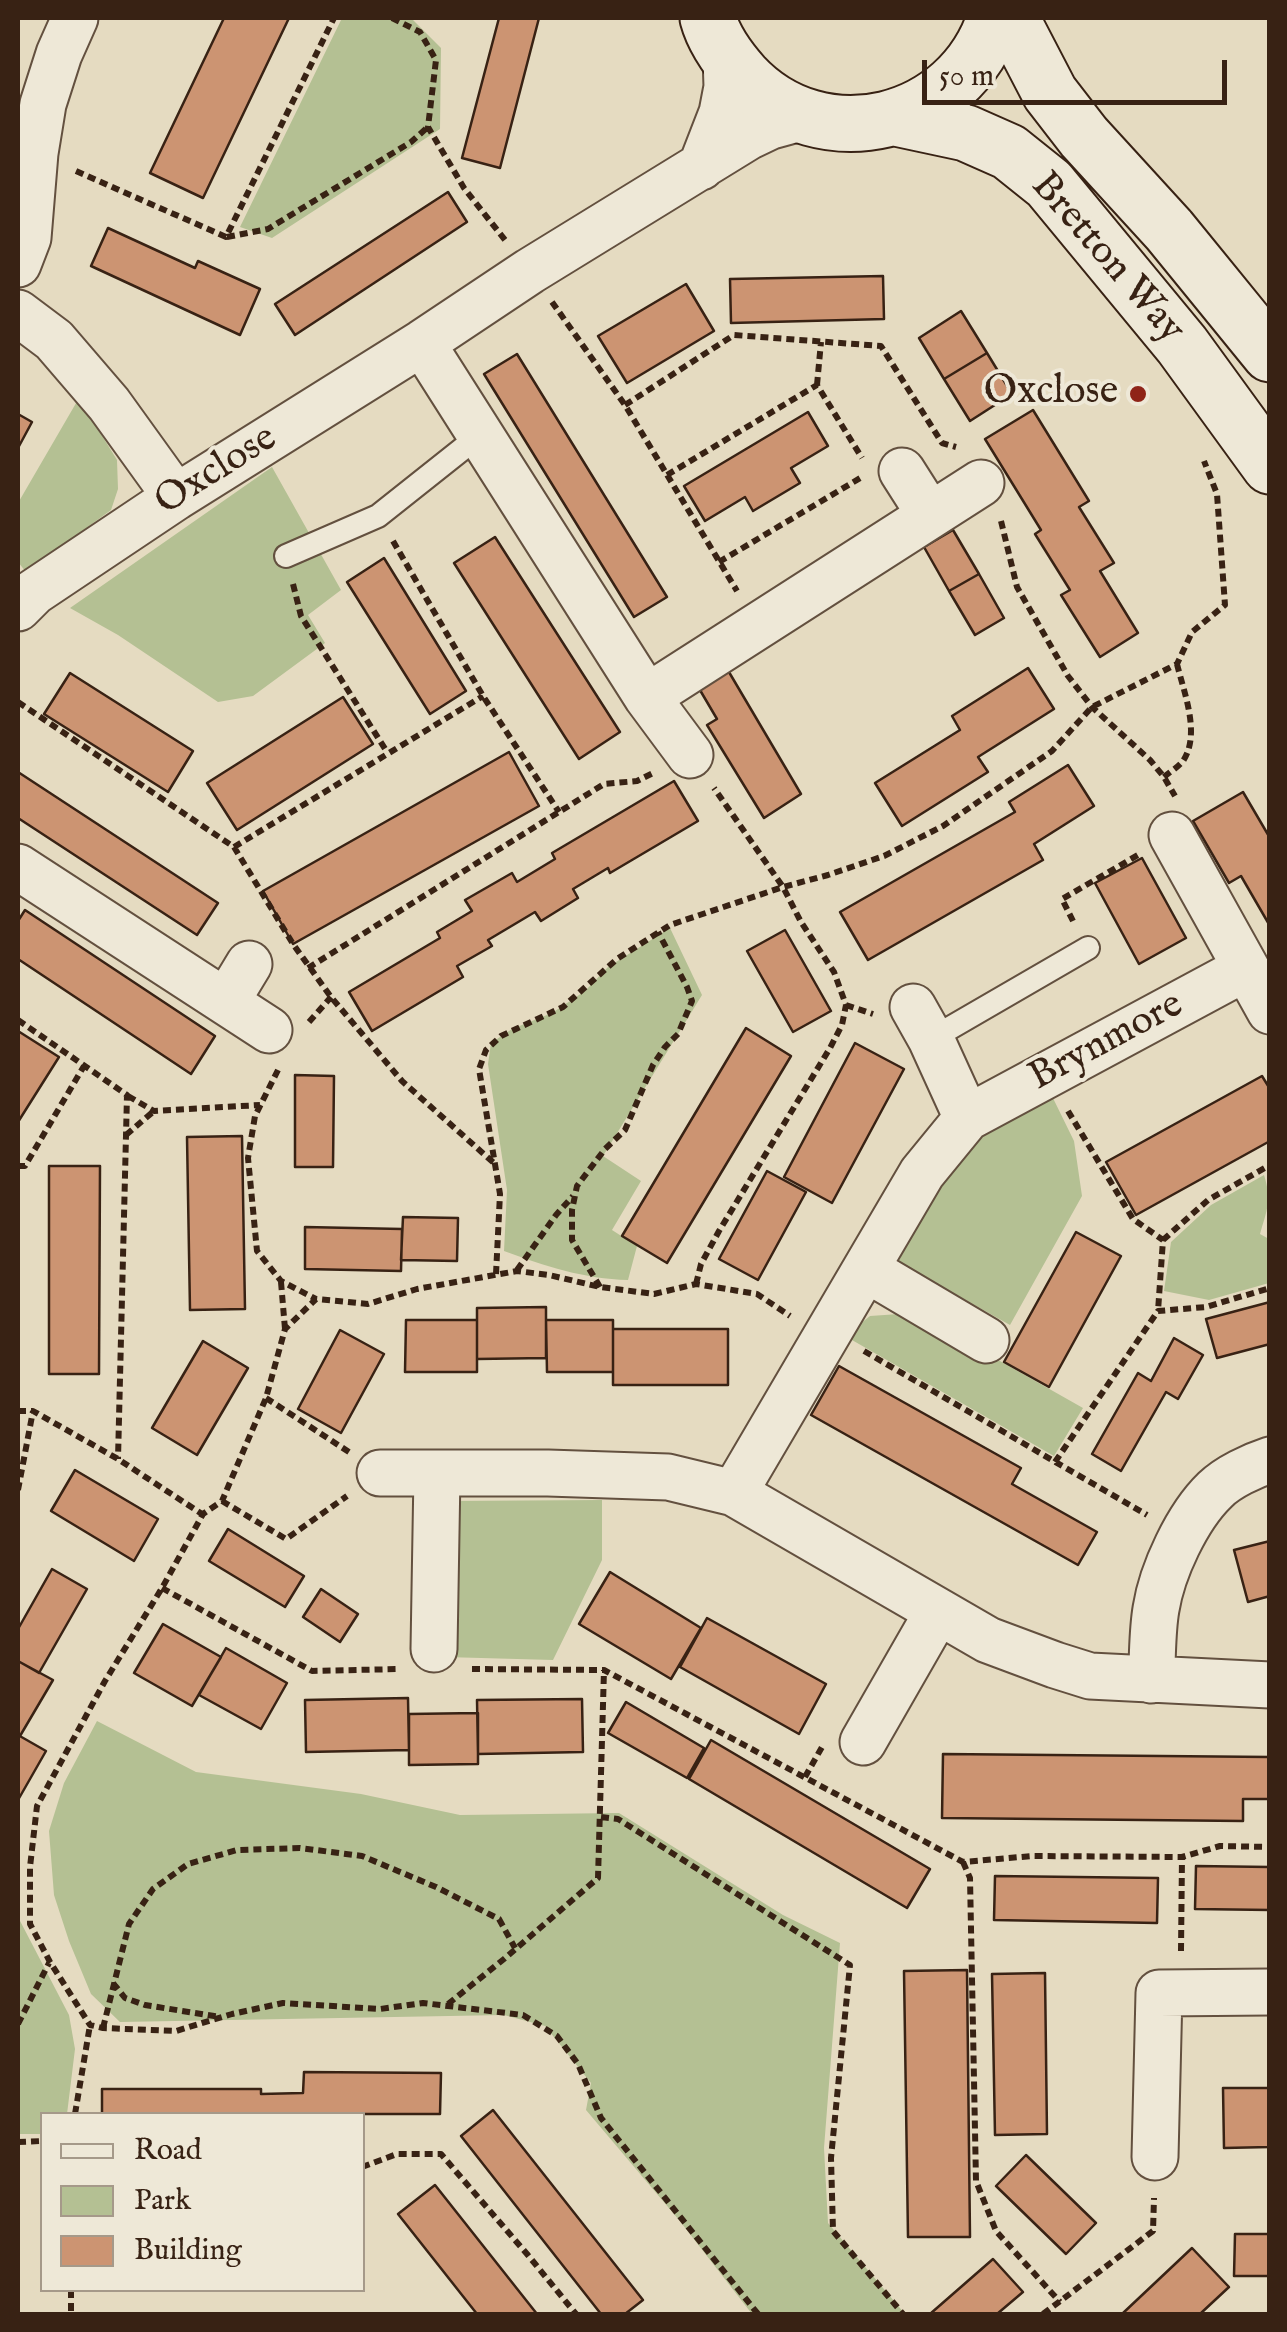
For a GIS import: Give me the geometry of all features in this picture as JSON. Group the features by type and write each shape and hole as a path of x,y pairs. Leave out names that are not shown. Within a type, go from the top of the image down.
{"street":[{"path":"18,264 28,238 35,153 47,91 76,18"},
{"path":"717,37 760,94 804,116 853,124 896,118 935,100 966,73 988,39 996,18"},
{"name":"Bretton Way","path":"1011,18 1050,92 1084,137 1169,230 1270,354"},
{"path":"701,168 722,114 727,87 717,37"},
{"name":"Oxclose","path":"18,608 34,592 176,497 422,343 530,270 748,137 804,116"},
{"name":"Bretton Way","path":"896,118 966,133 1009,152 1049,184 1182,344 1270,466"},
{"path":"18,314 54,340 110,404 176,497"},
{"path":"422,343 647,697 690,754"},
{"path":"902,471 930,516"},
{"path":"647,697 982,483"},
{"path":"1172,835 1270,1012"},
{"path":"18,867 238,983 285,1040"},
{"name":"Brynmore","path":"734,1493 922,1173 968,1118 1246,968"},
{"path":"922,1023 968,1118"},
{"path":"866,1269 986,1340"},
{"path":"1151,1680 1156,1608 1183,1536 1216,1488 1270,1460"},
{"path":"380,1473 668,1478 734,1493 988,1640 1090,1676 1270,1685"},
{"path":"437,1663 438,1474"},
{"path":"862,1742 938,1613"},
{"path":"1156,2157 1160,1993 1270,1992"}],"lane":[{"path":"286,556 378,516 480,435"},
{"path":"922,1023 1088,948"}],"path":[{"path":"226,237 334,18"},
{"path":"392,18 420,32 436,60 428,127 464,188 530,270 625,405 758,626"},
{"path":"35,153 226,237 268,230 411,142 428,127"},
{"path":"720,562 870,472 817,385 821,342"},
{"path":"667,475 817,385"},
{"path":"1164,777 1181,764 1192,742 1177,664 1192,632 1224,605 1217,494 1204,461 1214,454"},
{"path":"378,516 483,696 559,812"},
{"path":"286,556 301,616 387,752"},
{"path":"496,1274 500,1194 479,1068 486,1050 501,1036 563,1006 618,959 658,932 701,913 884,856 943,826 1052,751 1092,707 1177,664"},
{"path":"234,847 483,696"},
{"path":"18,702 234,847 308,968 331,996 402,1081 496,1165"},
{"path":"308,968 604,784 637,782 690,754 783,887 834,972 846,1005 842,1025 830,1048 700,1264 696,1284"},
{"path":"1088,948 1062,899 1172,835"},
{"path":"600,1288 572,1240 577,1186 625,1130 653,1065 678,1034 692,1002 658,932"},
{"path":"331,996 285,1040 254,1116 248,1158 257,1251 281,1280 316,1299 368,1304 417,1289 516,1271 654,1294 696,1284 757,1294 1183,1536"},
{"path":"18,1020 154,1111 260,1106"},
{"path":"18,1166 25,1166 84,1066"},
{"path":"118,1460 127,1095"},
{"path":"1060,1097 1133,1219 1163,1240"},
{"path":"126,1135 154,1111"},
{"path":"1055,1462 1158,1311 1163,1240 1208,1200 1270,1165"},
{"path":"516,1271 575,1194"},
{"path":"75,2112 90,2025 30,1924 30,1867 37,1806 202,1514 222,1501 266,1398 285,1329 281,1280"},
{"path":"1158,1311 1206,1307 1270,1288"},
{"path":"285,1329 316,1299"},
{"path":"222,1501 286,1538 380,1473 266,1398"},
{"path":"18,1411 33,1411 202,1514"},
{"path":"18,1490 33,1411"},
{"path":"162,1588 312,1671 437,1663 604,1670 963,1862 1032,1856 1182,1857 1220,1846 1270,1847"},
{"path":"447,2005 598,1878 604,1670"},
{"path":"601,1816 618,1819 850,1965 830,2158 832,2231 903,2314"},
{"path":"102,2028 128,1924 153,1889 188,1864 237,1850 300,1848 362,1856 499,1919 516,1948"},
{"path":"1181,1993 1182,1857"},
{"path":"963,1862 970,1878 976,2180 996,2230 1060,2302"},
{"path":"18,1867 30,1867"},
{"path":"18,2024 50,1962"},
{"path":"113,1983 125,1998 145,2006 222,2017"},
{"path":"90,2025 176,2030 283,2004 380,2009 423,2003 524,2014 557,2036 578,2064 601,2118 758,2314"},
{"path":"365,2167 396,2154 441,2154 576,2314"},
{"path":"1043,2314 1153,2231 1156,2157"}],"green space":[{"path":"342,18 411,18 441,48 440,129 272,238 240,227"},
{"path":"79,398 117,460 118,489 111,510 26,572 18,562 18,503"},
{"path":"272,467 341,590 308,615 325,643 253,696 218,702 70,608"},
{"path":"670,928 702,995 603,1156 641,1181 612,1230 637,1246 628,1280 565,1271 504,1251 507,1190 488,1064 491,1043 512,1029 552,1013 585,991 608,967"},
{"path":"1050,1092 1074,1141 1082,1196 1010,1325 898,1262 967,1133"},
{"path":"1264,1175 1268,1198 1260,1234 1269,1239 1269,1283 1209,1300 1164,1291 1171,1242 1211,1205"},
{"path":"899,1314 954,1335 1083,1408 1054,1456 845,1336 870,1316"},
{"path":"602,1500 602,1560 553,1660 445,1657 446,1501"},
{"path":"97,1721 196,1772 361,1794 460,1815 619,1813 783,1915 840,1943 824,2148 828,2223 905,2314 752,2314 586,2110 591,2083 545,2026 504,2015 120,2022 91,1994 69,1941 54,1895 49,1831 64,1783"},
{"path":"18,1917 69,2015 75,2049 67,2112 40,2112 40,2134 18,2134"}],"building":[{"path":"224,18 289,18 203,198 150,173"},
{"path":"499,18 539,18 500,168 462,158"},
{"path":"448,192 467,222 295,335 275,304"},
{"path":"108,228 195,268 198,261 260,289 240,335 91,266"},
{"path":"883,276 884,319 731,323 730,279"},
{"path":"686,284 714,331 627,383 598,336"},
{"path":"961,311 987,353 944,379 919,338"},
{"path":"987,353 1012,394 970,421 944,379"},
{"path":"517,354 667,597 634,617 484,374"},
{"path":"1033,410 1089,501 1079,507 1114,563 1100,571 1138,633 1100,657 1061,595 1070,590 1035,534 1041,530 985,439"},
{"path":"808,412 828,446 791,468 800,483 753,511 745,497 705,521 684,486"},
{"path":"18,414 32,422 18,448"},
{"path":"953,530 979,574 949,591 924,547"},
{"path":"495,537 620,732 579,759 454,563"},
{"path":"384,558 466,691 430,714 347,582"},
{"path":"979,574 1004,618 975,635 949,591"},
{"path":"726,667 801,794 764,818 707,725 717,719 697,685"},
{"path":"1028,668 1054,709 978,757 988,772 902,826 875,783 960,730 952,716"},
{"path":"70,673 193,751 168,792 44,714"},
{"path":"343,697 373,744 237,830 207,783"},
{"path":"509,752 539,806 293,944 263,891"},
{"path":"1068,765 1094,806 1034,844 1043,860 868,960 840,912 1015,812 1009,802"},
{"path":"18,772 218,903 197,935 18,818"},
{"path":"674,781 698,821 610,873 608,868 573,889 578,898 541,921 535,912 488,940 492,946 457,966 463,977 372,1031 349,992 440,938 437,932 472,911 465,900 512,873 517,882 555,859 552,853"},
{"path":"1243,792 1270,838 1270,926 1241,876 1229,883 1193,821"},
{"path":"1142,858 1186,938 1139,964 1095,883"},
{"path":"25,910 215,1036 191,1074 18,959 18,921"},
{"path":"785,930 831,1011 793,1032 747,951"},
{"path":"746,1028 791,1056 667,1263 622,1236"},
{"path":"18,1031 59,1057 18,1122"},
{"path":"855,1043 904,1069 832,1203 784,1177"},
{"path":"295,1075 334,1076 333,1167 295,1167"},
{"path":"1262,1076 1270,1089 1270,1141 1136,1215 1106,1162"},
{"path":"242,1136 245,1309 190,1310 187,1137"},
{"path":"49,1166 100,1166 99,1374 49,1374"},
{"path":"767,1171 806,1192 758,1280 719,1259"},
{"path":"403,1217 458,1218 457,1261 401,1260"},
{"path":"305,1227 402,1229 401,1271 305,1269"},
{"path":"1076,1232 1121,1256 1049,1387 1004,1362"},
{"path":"1270,1302 1270,1344 1217,1358 1206,1319"},
{"path":"546,1307 546,1358 477,1359 477,1308"},
{"path":"406,1320 477,1320 477,1372 405,1372"},
{"path":"546,1320 613,1320 613,1372 547,1372"},
{"path":"613,1329 728,1329 728,1385 613,1385"},
{"path":"340,1330 384,1354 341,1433 298,1409"},
{"path":"1174,1338 1203,1355 1178,1399 1166,1392 1121,1471 1092,1454 1138,1373 1151,1381"},
{"path":"203,1341 248,1368 197,1455 152,1428"},
{"path":"839,1366 1021,1468 1012,1484 1097,1532 1078,1565 811,1415"},
{"path":"75,1470 158,1519 134,1561 51,1511"},
{"path":"228,1529 304,1576 285,1607 209,1561"},
{"path":"1270,1541 1270,1596 1248,1602 1234,1550"},
{"path":"52,1569 87,1589 39,1673 18,1661 18,1629"},
{"path":"610,1572 701,1628 671,1679 579,1624"},
{"path":"321,1589 358,1614 340,1642 303,1617"},
{"path":"707,1618 826,1684 799,1734 680,1667"},
{"path":"163,1624 221,1657 192,1706 134,1673"},
{"path":"226,1648 287,1683 261,1729 199,1695"},
{"path":"18,1661 53,1680 20,1736 18,1735"},
{"path":"408,1698 409,1750 306,1752 305,1700"},
{"path":"582,1699 583,1752 478,1754 477,1700"},
{"path":"626,1702 704,1748 687,1778 608,1733"},
{"path":"478,1713 478,1764 409,1765 409,1714"},
{"path":"18,1735 46,1751 18,1800"},
{"path":"711,1740 930,1869 907,1908 689,1779"},
{"path":"943,1754 1270,1757 1270,1799 1243,1799 1243,1821 942,1818"},
{"path":"1196,1866 1270,1867 1270,1910 1195,1909"},
{"path":"995,1876 1158,1878 1157,1923 994,1920"},
{"path":"967,1970 970,2237 908,2237 904,1971"},
{"path":"1045,1973 1047,2134 995,2135 992,1974"},
{"path":"304,2072 441,2073 440,2114 102,2112 102,2089 261,2089 261,2094 303,2093"},
{"path":"1223,2088 1270,2088 1270,2147 1224,2148"},
{"path":"493,2110 643,2300 625,2314 601,2314 461,2136"},
{"path":"1026,2155 1096,2223 1066,2254 996,2186"},
{"path":"435,2185 537,2314 477,2314 398,2214"},
{"path":"1235,2234 1270,2234 1270,2276 1234,2276"},
{"path":"1192,2248 1229,2287 1200,2314 1122,2314"},
{"path":"993,2259 1023,2292 997,2314 930,2314"}],"place":[{"name":"Oxclose","path":"1138,394"}]}
